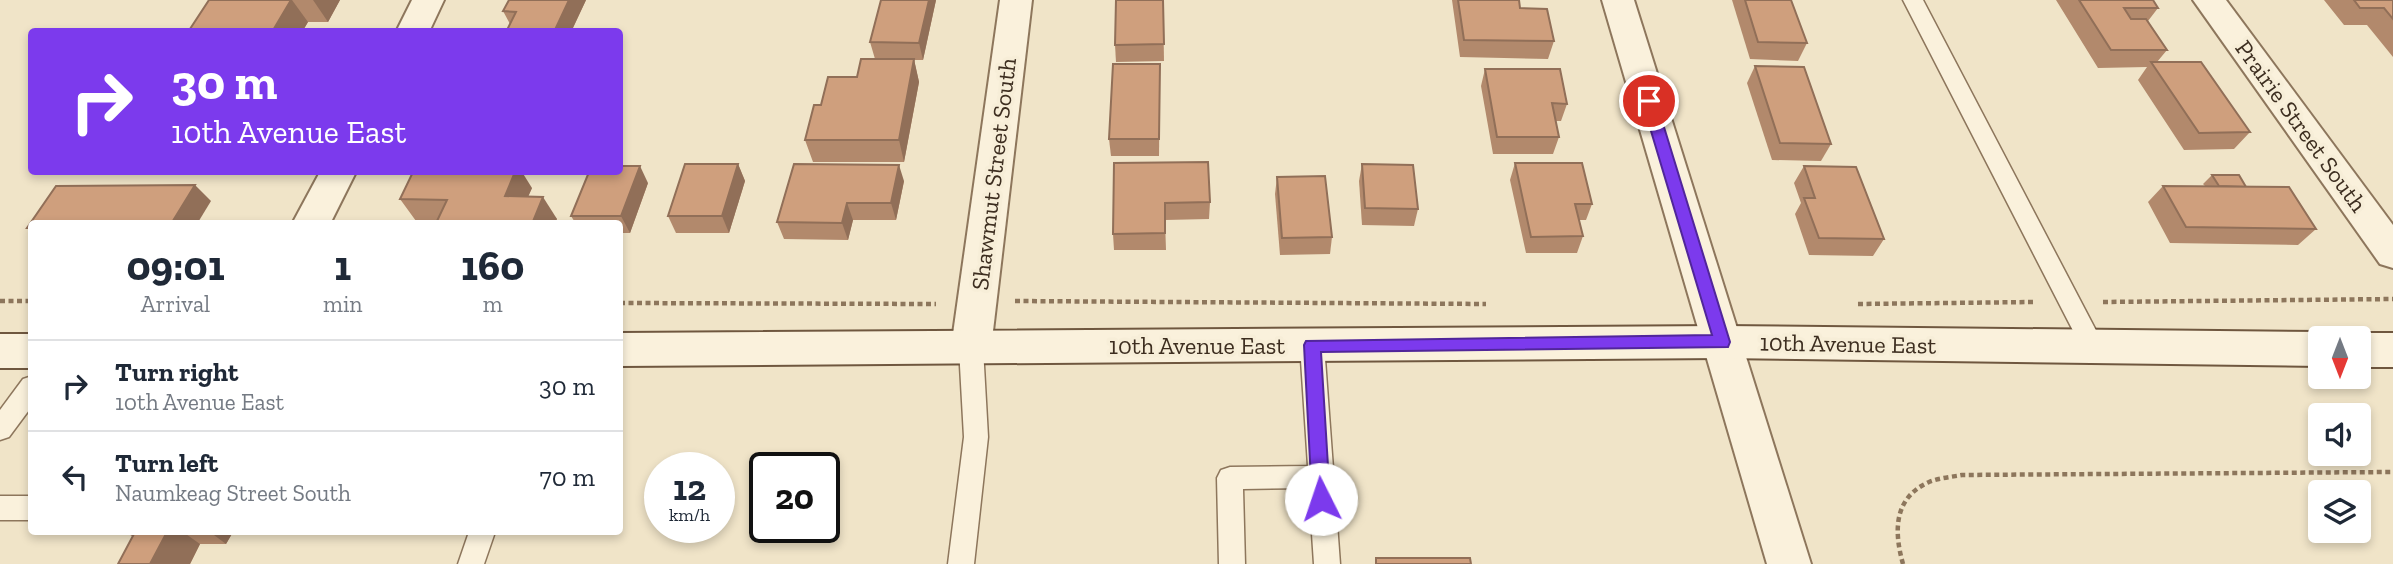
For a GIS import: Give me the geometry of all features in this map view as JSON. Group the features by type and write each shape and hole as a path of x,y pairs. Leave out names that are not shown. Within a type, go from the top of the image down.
{"street":[{"path":"414,28 428,0"},
{"name":"Shawmut Street South","path":"971,348 1016,0"},
{"path":"1618,0 1789,564"},
{"name":"Prairie Street South","path":"2209,0 2393,253"},
{"path":"313,220 336,175"},
{"name":"10th Avenue East","path":"623,349 1722,342 2308,349"},
{"path":"2371,350 2393,350"},
{"path":"0,351 28,351"}],"lane":[{"path":"1913,0 2093,346"},
{"path":"1312,345 1326,564"},
{"path":"961,564 976,437 971,348"},
{"path":"0,429 28,391"},
{"path":"1232,564 1230,478 1319,477"},
{"path":"0,508 28,508"},
{"path":"471,564 481,535"}],"path":[{"path":"1855,304 2393,299"},
{"path":"0,300 28,301"},
{"path":"623,303 1490,304"},
{"path":"1903,564 1897,546 1895,517 1907,499 1927,483 1962,475 2393,472"}],"building":[{"path":"209,0 291,0 274,28 191,28"},
{"path":"509,0 569,0 556,28 508,28 516,12 503,11"},
{"path":"881,0 929,0 919,43 870,42"},
{"path":"1116,0 1163,0 1164,44 1115,45"},
{"path":"1458,0 1519,0 1520,8 1547,9 1554,41 1464,40"},
{"path":"1745,0 1791,0 1807,43 1758,42"},
{"path":"2079,0 2153,0 2158,8 2124,8 2131,19 2146,19 2167,50 2111,50"},
{"path":"2354,0 2393,0 2393,19 2384,8 2360,8"},
{"path":"861,59 914,59 899,140 805,140 814,105 821,105 828,77 857,77"},
{"path":"2151,62 2201,62 2250,132 2199,133"},
{"path":"1113,64 1160,64 1159,139 1109,139"},
{"path":"1755,66 1804,67 1831,144 1780,143"},
{"path":"1485,69 1560,69 1567,104 1552,103 1559,137 1497,137"},
{"path":"1208,162 1210,202 1165,203 1165,233 1113,234 1114,163"},
{"path":"1515,163 1582,163 1592,204 1575,204 1583,236 1531,237"},
{"path":"685,164 738,164 722,216 668,216"},
{"path":"794,164 899,165 891,203 847,203 842,223 777,222"},
{"path":"1362,164 1413,165 1418,209 1365,208"},
{"path":"623,166 640,166 621,216 571,216 588,175 623,175"},
{"path":"1804,166 1856,167 1884,239 1819,238 1804,198 1815,198"},
{"path":"412,175 514,175 505,196 543,197 534,220 437,220 447,200 400,199"},
{"path":"2212,175 2239,175 2246,187 2219,186"},
{"path":"1325,176 1332,237 1282,238 1277,177"},
{"path":"195,185 173,220 33,220 56,186"},
{"path":"2163,186 2289,187 2316,229 2186,227"},
{"path":"133,535 165,535 150,564 118,564"},
{"path":"1376,558 1470,558 1471,564 1376,564"}],"route":[{"path":"1321,499 1312,345 1722,342 1649,101"}]}
